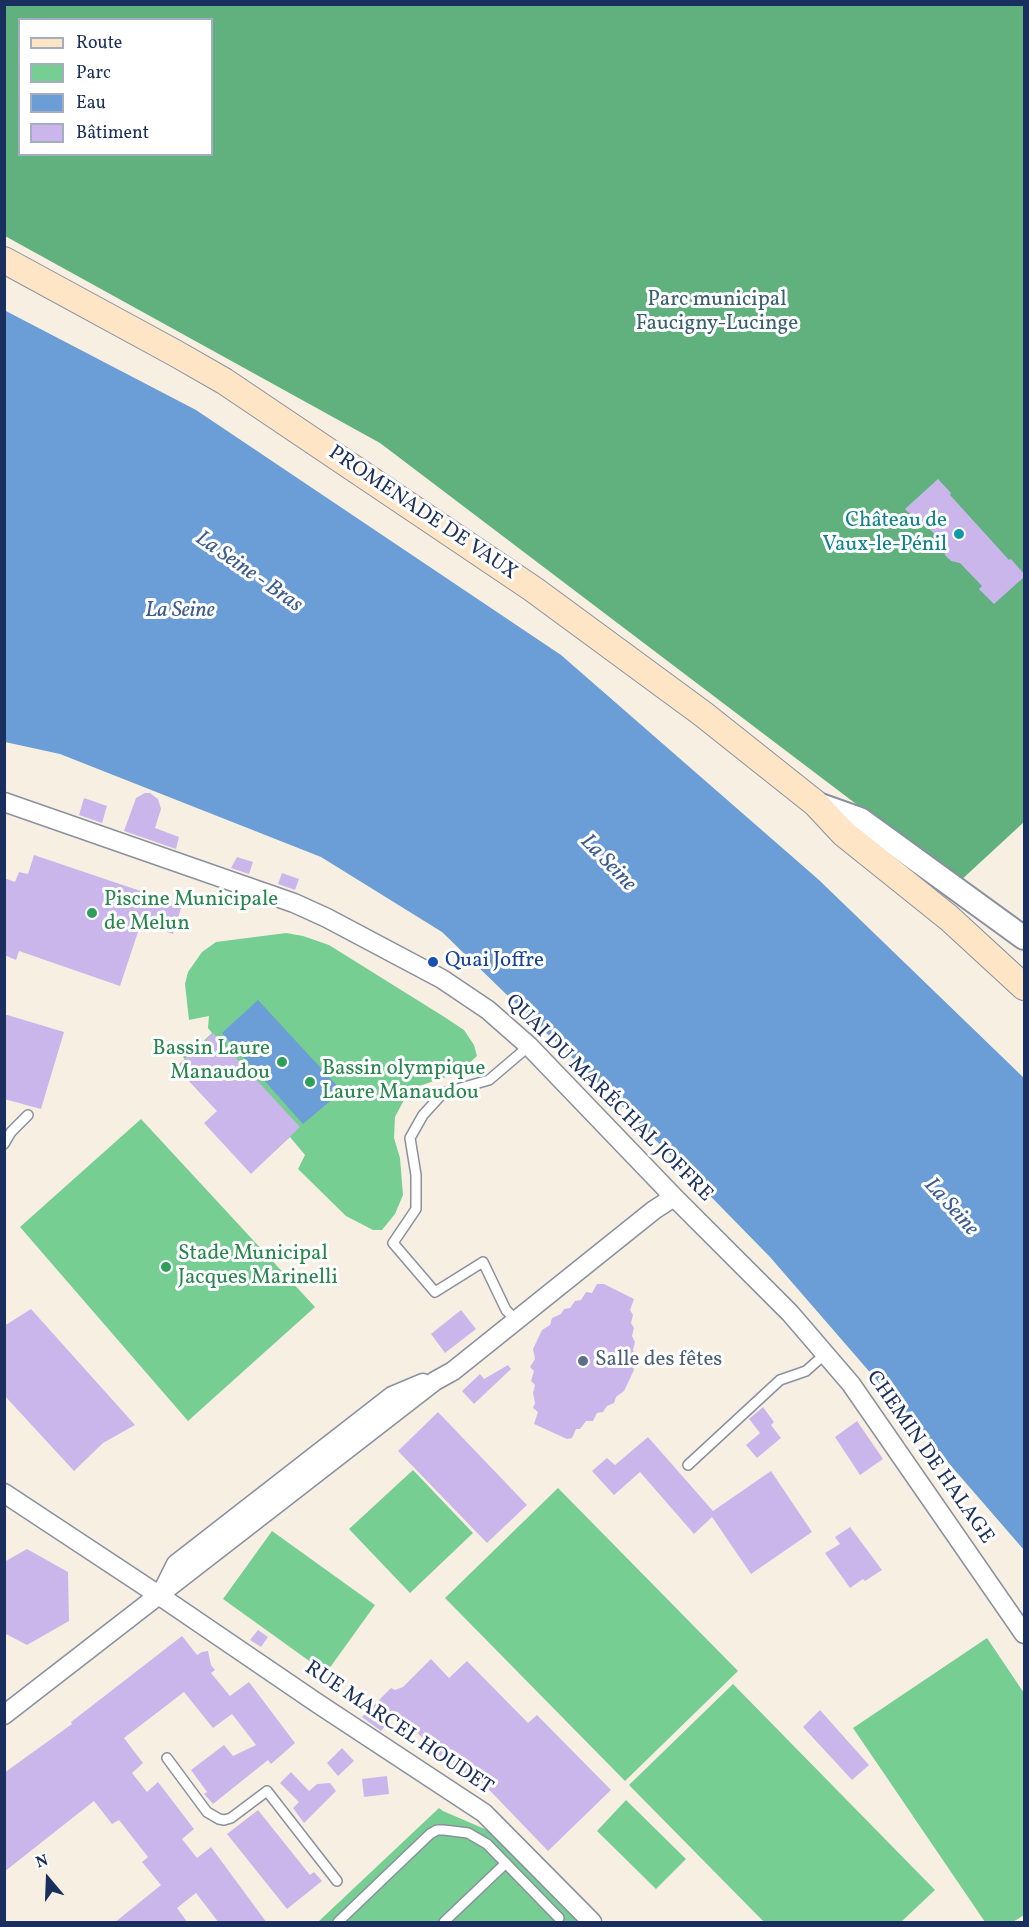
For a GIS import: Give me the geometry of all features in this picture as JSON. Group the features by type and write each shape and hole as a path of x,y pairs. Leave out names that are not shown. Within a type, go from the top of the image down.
{"main road":[{"name":"PROMENADE DE VAUX","path":"4,260 224,381 533,589 686,701 815,803 843,832 949,918 1024,987"}],"street":[{"name":"QUAI DU MARÉCHAL JOFFRE","path":"4,802 294,903 442,979 488,1010 529,1046 674,1197 790,1313"},
{"path":"815,803 860,819 1024,938"},
{"path":"4,1716 160,1596 176,1564 392,1396 453,1371 654,1210 674,1197"},
{"name":"CHEMIN DE HALAGE","path":"790,1313 851,1384 1024,1634"},
{"name":"RUE MARCEL HOUDET","path":"4,1493 484,1813 592,1923"}],"lane":[{"path":"517,1321 506,1310 483,1262 435,1292 393,1243 416,1209 416,1175 410,1138 423,1115 443,1093 489,1080 529,1046"},
{"path":"4,1144 11,1132 28,1115"},
{"path":"688,1465 780,1380 806,1371 825,1354"},
{"path":"167,1758 207,1812 219,1819 231,1818 267,1791 337,1881"},
{"path":"338,1923 436,1830 468,1833 487,1844 557,1920 574,1904"},
{"path":"444,1923 506,1863"}],"green space":[{"name":"Parc municipal Faucigny-Lucinge","path":"5,5 1024,5 1024,822 959,882 380,443 5,236"},
{"name":"Bassin olympique Laure Manaudou","path":"286,933 329,945 464,1030 474,1045 477,1056 466,1066 446,1077 416,1087 405,1098 395,1117 394,1138 400,1158 403,1195 395,1214 382,1230 373,1230 346,1216 298,1169 305,1155 290,1137 264,1161 176,1067 185,1059 181,1055 188,1048 192,1052 212,1033 208,1028 209,1016 189,1020 185,984 188,972 202,952 216,942"},
{"name":"Stade Municipal Jacques Marinelli","path":"141,1119 315,1307 188,1421 20,1227"},
{"path":"413,1470 473,1533 410,1593 349,1529"},
{"path":"558,1488 738,1671 625,1781 445,1598"},
{"path":"272,1531 375,1605 326,1673 223,1599"},
{"path":"987,1638 1024,1693 1024,1915 1013,1922 985,1922 853,1728"},
{"path":"733,1684 935,1890 901,1922 764,1922 629,1785"},
{"path":"626,1800 686,1859 656,1889 597,1831"},
{"path":"439,1808 501,1836 580,1922 318,1922"}],"water":[{"name":"La Seine","path":"4,310 196,410 561,655 819,880 1024,1078 1024,1550 770,1257 632,1116 442,932 321,857 60,754 5,742"},
{"name":"Bassin Laure Manaudou","path":"258,1000 342,1091 303,1124 222,1033"}],"building":[{"name":"Château de Vaux-le-Pénil","path":"938,479 951,493 950,495 1024,574 1024,577 994,604 979,589 982,586 960,563 951,561 945,555 943,543 922,521 919,523 905,509"},
{"path":"150,793 158,799 161,809 155,828 179,837 176,849 124,831 136,798"},
{"path":"84,798 107,806 102,823 79,815"},
{"name":"Piscine Municipale de Melun","path":"34,855 182,905 173,934 141,923 120,986 19,951 16,960 4,955 4,878 15,882 19,872 28,874"},
{"path":"237,857 253,862 249,874 231,868"},
{"path":"282,873 299,879 295,890 278,884"},
{"path":"4,1014 64,1032 41,1109 4,1099"},
{"path":"213,1033 300,1127 251,1174 204,1123 217,1111 176,1067"},
{"name":"Salle des fêtes","path":"597,1284 604,1284 634,1299 630,1310 633,1315 631,1323 634,1328 633,1350 636,1356 632,1363 634,1370 624,1391 616,1397 614,1403 607,1406 603,1412 597,1413 593,1421 586,1421 580,1429 576,1429 572,1438 567,1439 534,1424 538,1412 533,1408 535,1385 531,1381 534,1371 530,1367 535,1359 533,1349 542,1330 550,1325 552,1318 561,1314 564,1309 570,1308 575,1301 581,1300 586,1292 592,1293"},
{"path":"31,1309 135,1425 103,1443 74,1471 4,1395 4,1326"},
{"path":"461,1310 476,1329 445,1353 431,1334"},
{"path":"508,1365 511,1369 474,1404 462,1391 480,1374 484,1379"},
{"path":"763,1407 774,1422 771,1425 781,1438 757,1458 746,1445 760,1433 749,1419"},
{"path":"438,1412 527,1505 487,1543 398,1451"},
{"path":"857,1421 883,1459 860,1475 835,1437"},
{"path":"648,1437 713,1511 771,1471 812,1532 751,1574 712,1517 694,1534 640,1472 614,1495 592,1471 607,1458 615,1465"},
{"path":"850,1527 882,1570 850,1588 825,1553 840,1544 835,1537"},
{"path":"27,1549 68,1572 69,1621 27,1645 4,1633 4,1562"},
{"path":"258,1630 268,1637 261,1647 250,1640"},
{"path":"182,1636 197,1655 208,1651 211,1665 215,1670 211,1673 230,1696 249,1682 295,1743 271,1764 268,1760 213,1804 204,1794 207,1792 191,1770 224,1745 233,1756 256,1745 232,1714 213,1728 184,1692 124,1738 143,1763 132,1773 147,1792 158,1782 194,1829 182,1839 197,1858 211,1847 267,1923 219,1923 196,1893 177,1908 188,1923 114,1923 161,1885 142,1862 148,1857 119,1820 112,1824 94,1801 4,1872 4,1773 72,1724 71,1722"},
{"path":"431,1659 449,1678 467,1661 528,1723 537,1715 611,1790 548,1851 475,1775 466,1782 397,1712 381,1731 362,1717 391,1688 395,1690 403,1687"},
{"path":"820,1710 869,1765 852,1780 803,1727"},
{"path":"342,1748 354,1761 338,1776 327,1763"},
{"path":"291,1772 309,1791 317,1784 330,1783 336,1791 304,1823 293,1808 299,1802 280,1783"},
{"path":"387,1776 389,1794 364,1797 362,1779"},
{"path":"258,1810 310,1875 314,1872 322,1881 287,1909 227,1834"}],"place":[{"name":"Château de Vaux-le-Pénil","path":"959,534"},
{"name":"Piscine Municipale de Melun","path":"92,913"},
{"name":"Quai Joffre","path":"433,962"},
{"name":"Bassin Laure Manaudou","path":"282,1062"},
{"name":"Bassin olympique Laure Manaudou","path":"310,1082"},
{"name":"Stade Municipal Jacques Marinelli","path":"166,1267"},
{"name":"Salle des fêtes","path":"583,1361"}],"water label":[{"name":"La Seine - Bras","path":"248,573"}]}
